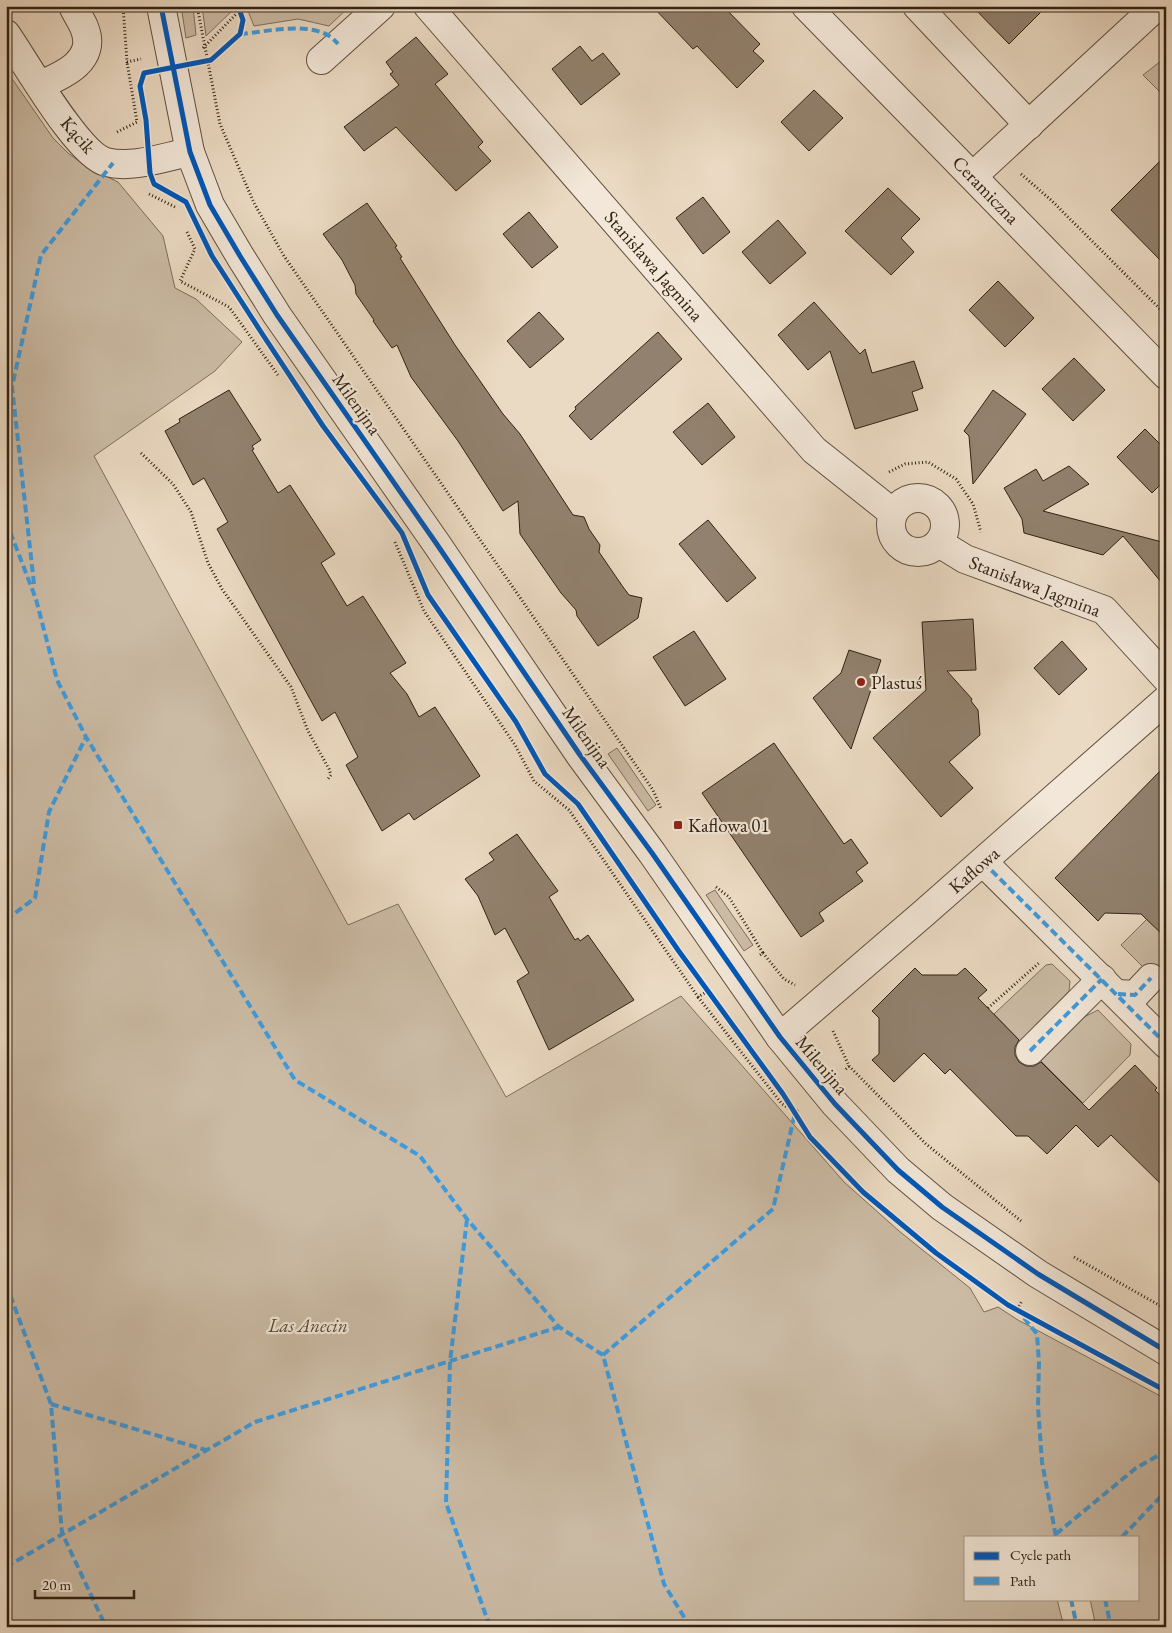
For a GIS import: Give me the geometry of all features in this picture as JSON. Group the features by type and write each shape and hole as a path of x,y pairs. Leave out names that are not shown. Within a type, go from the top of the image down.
{"street":[{"path":"40,85 68,73 82,59 87,48 85,28 73,6"},
{"name":"Milenijna","path":"161,6 190,152 210,205 277,315 436,543 580,755 652,853 734,974 780,1037 824,1091 898,1170 942,1207 1038,1274 1166,1351"},
{"path":"321,60 381,6"},
{"name":"Stanisława Jagmina","path":"428,6 814,450 893,513"},
{"name":"Ceramiczna","path":"806,6 1166,375"},
{"path":"917,6 1029,125"},
{"path":"973,176 1157,6"},
{"name":"Kącik","path":"6,34 71,134 92,155 106,162 123,164 190,152"},
{"path":"918,498 929,500 937,506 945,524 944,534 939,543 932,550 922,553 902,548 891,532 893,513 900,504 918,498"},
{"name":"Stanisława Jagmina","path":"939,543 965,559 1104,610 1166,678"},
{"name":"Kaflowa","path":"780,1037 983,862 1166,700"},
{"path":"983,862 1166,1044"},
{"path":"1110,987 1135,995 1151,978"},
{"path":"1030,1051 1110,987"}],"path":[{"path":"197,6 220,124 254,203 284,256 653,790 661,810"},
{"path":"204,47 244,6"},
{"path":"239,9 243,20"},
{"path":"173,69 209,61"},
{"path":"127,62 137,122 109,136 107,145 113,163 129,185 176,207 180,216"},
{"path":"184,224 195,249 180,281 229,307 279,377"},
{"path":"141,453 173,484 191,512 208,563 222,589 291,687 308,732 331,775 328,779"},
{"path":"886,473 905,464 928,462 956,479 973,504 981,533"},
{"path":"390,535 424,611 515,744 534,781 569,810 698,997 782,1104 795,1112"},
{"path":"710,882 728,897 763,953"},
{"path":"698,997 734,974"},
{"path":"988,1008 1017,983"},
{"path":"703,984 714,999"},
{"path":"849,1066 926,1144 1026,1226"},
{"path":"795,1112 808,1106 824,1091"},
{"path":"783,1094 800,1121"},
{"path":"1066,1253 1101,1270 1166,1309"},
{"path":"1008,1305 1026,1314"}],"green space":[{"path":"181,6 193,6 196,35 186,38"},
{"path":"202,6 232,6 233,10 206,36"},
{"path":"246,6 350,6 329,26 298,19 254,26"},
{"path":"1166,57 1166,98 1143,75"},
{"name":"Las Anecin","path":"6,70 53,138 68,153 87,167 118,182 163,236 175,288 196,299 242,342 215,371 94,456 348,925 398,904 506,1097 681,996 844,1182 899,1231 970,1288 984,1312 998,1307 1018,1320 1166,1399 1166,1627 1096,1627 1090,1600 1140,1600 1140,1536 964,1536 964,1600 1057,1600 1064,1627 6,1627"},
{"path":"617,748 656,805 648,811 608,754"},
{"path":"715,890 753,945 744,951 706,895"},
{"path":"1166,918 1166,976 1159,983 1121,945 1147,919"},
{"path":"1052,964 1070,981 1069,991 1022,1043 994,1014 1046,965"},
{"path":"1098,1010 1131,1044 1130,1055 1083,1103 1041,1061 1084,1017"}],"building":[{"path":"652,6 723,6 760,44 753,51 764,61 737,88 697,46 693,49"},
{"path":"972,6 1047,6 1009,44"},
{"path":"416,37 448,74 435,84 483,142 478,147 491,161 456,191 396,127 364,151 344,127 399,85 390,74 393,72 386,62"},
{"path":"580,46 592,61 603,53 620,74 581,105 552,69"},
{"path":"814,90 843,118 809,151 781,122"},
{"path":"1166,155 1166,266 1111,210"},
{"path":"888,188 920,219 901,238 914,252 891,275 845,231"},
{"path":"703,197 730,232 703,254 676,218"},
{"path":"367,203 397,246 395,247 402,257 400,258 455,345 503,414 520,434 573,515 584,517 589,529 600,545 599,552 623,587 629,595 642,598 638,618 598,646 577,616 576,610 561,593 520,534 518,501 503,511 458,441 411,377 397,345 392,348 373,321 356,294 355,285 342,260 323,234"},
{"path":"529,212 558,247 532,268 503,234"},
{"path":"778,220 806,253 770,284 742,252"},
{"path":"998,281 1034,318 1005,347 969,310"},
{"path":"814,302 860,354 865,349 872,373 914,361 923,388 912,392 918,410 855,429 830,351 808,370 778,335"},
{"path":"539,312 564,339 530,368 507,341"},
{"path":"658,332 682,359 591,440 569,416 576,409 575,407"},
{"path":"1074,358 1105,390 1073,421 1042,389"},
{"path":"229,390 261,440 252,446 254,449 252,450 278,493 290,485 335,554 321,563 347,606 363,596 406,663 390,673 407,694 419,717 435,707 480,776 414,820 409,813 382,831 346,765 358,757 335,712 322,721 217,529 228,522 204,478 193,485 165,431 180,422 179,419"},
{"path":"993,390 1026,414 973,484 969,436 964,431"},
{"path":"708,403 735,437 702,465 673,432"},
{"path":"1145,429 1166,450 1166,479 1152,493 1117,457"},
{"path":"1069,466 1089,484 1043,511 1166,543 1166,588 1123,536 1103,555 1024,533 1022,519 1004,488 1036,469 1043,481"},
{"path":"708,520 756,578 727,602 679,544"},
{"path":"973,619 976,670 947,671 972,699 971,701 978,710 980,735 949,762 973,788 941,817 873,738 926,690 922,622"},
{"path":"694,631 726,679 685,706 653,657"},
{"path":"1062,641 1087,669 1059,695 1034,668"},
{"path":"849,650 881,660 851,749 813,698 841,673"},
{"path":"774,743 844,844 851,839 868,863 856,872 863,881 819,913 824,921 801,937 702,793"},
{"path":"1166,765 1166,938 1141,914 1105,913 1098,921 1055,878"},
{"path":"517,834 558,891 549,897 575,940 578,938 580,941 588,935 634,1000 549,1050 517,981 529,973 505,928 495,935 478,896 465,879 494,860 489,853"},
{"path":"915,968 922,975 957,975 965,968 987,990 978,998 1019,1040 1015,1047 1015,1055 1019,1062 1026,1066 1034,1066 1041,1062 1089,1110 1135,1065 1157,1088 1155,1090 1166,1101 1166,1189 1111,1135 1098,1147 1076,1125 1047,1154 1028,1136 1016,1136 950,1069 945,1074 924,1053 894,1082 872,1060 879,1054 879,1018 872,1011"}],"marked path":[{"path":"240,34 278,29 306,29 318,31 329,36 338,44"},
{"path":"34,584 12,387 41,255 113,163"},
{"path":"6,521 36,599 57,680 86,737 295,1080 420,1156 467,1219 559,1327 603,1355 664,1584 690,1627"},
{"path":"6,920 35,898 49,812 86,737"},
{"path":"983,862 1166,1044"},
{"path":"1118,994 1135,995 1151,978"},
{"path":"1030,1051 1102,979"},
{"path":"603,1355 773,1209 795,1113"},
{"path":"467,1219 450,1362 446,1503 490,1627"},
{"path":"6,1284 51,1404 62,1533 106,1627"},
{"path":"1024,1318 1037,1334 1039,1363 1038,1407 1042,1462 1056,1536"},
{"path":"6,1567 255,1422 559,1327"},
{"path":"51,1404 206,1450"},
{"path":"1056,1534 1136,1468 1166,1451"},
{"path":"1123,1536 1166,1491"},
{"path":"1071,1600 1077,1627"},
{"path":"1105,1600 1111,1627"}],"cycle path":[{"path":"161,6 190,152 210,205 240,256 277,315 436,543 580,755 652,853 780,1037 835,1104 898,1170 942,1207 1038,1274 1166,1351"},
{"path":"238,6 243,20 240,34 211,60 144,73 140,86 146,120 150,173 154,184 186,202 212,256 261,332 323,426 402,533 428,595 516,722 545,774 578,804 678,950 783,1094 810,1137 863,1192 936,1253 1008,1305 1166,1391"}],"place":[{"name":"Plastuś","path":"861,682"},
{"name":"Kaflowa 01","path":"678,825"}]}
